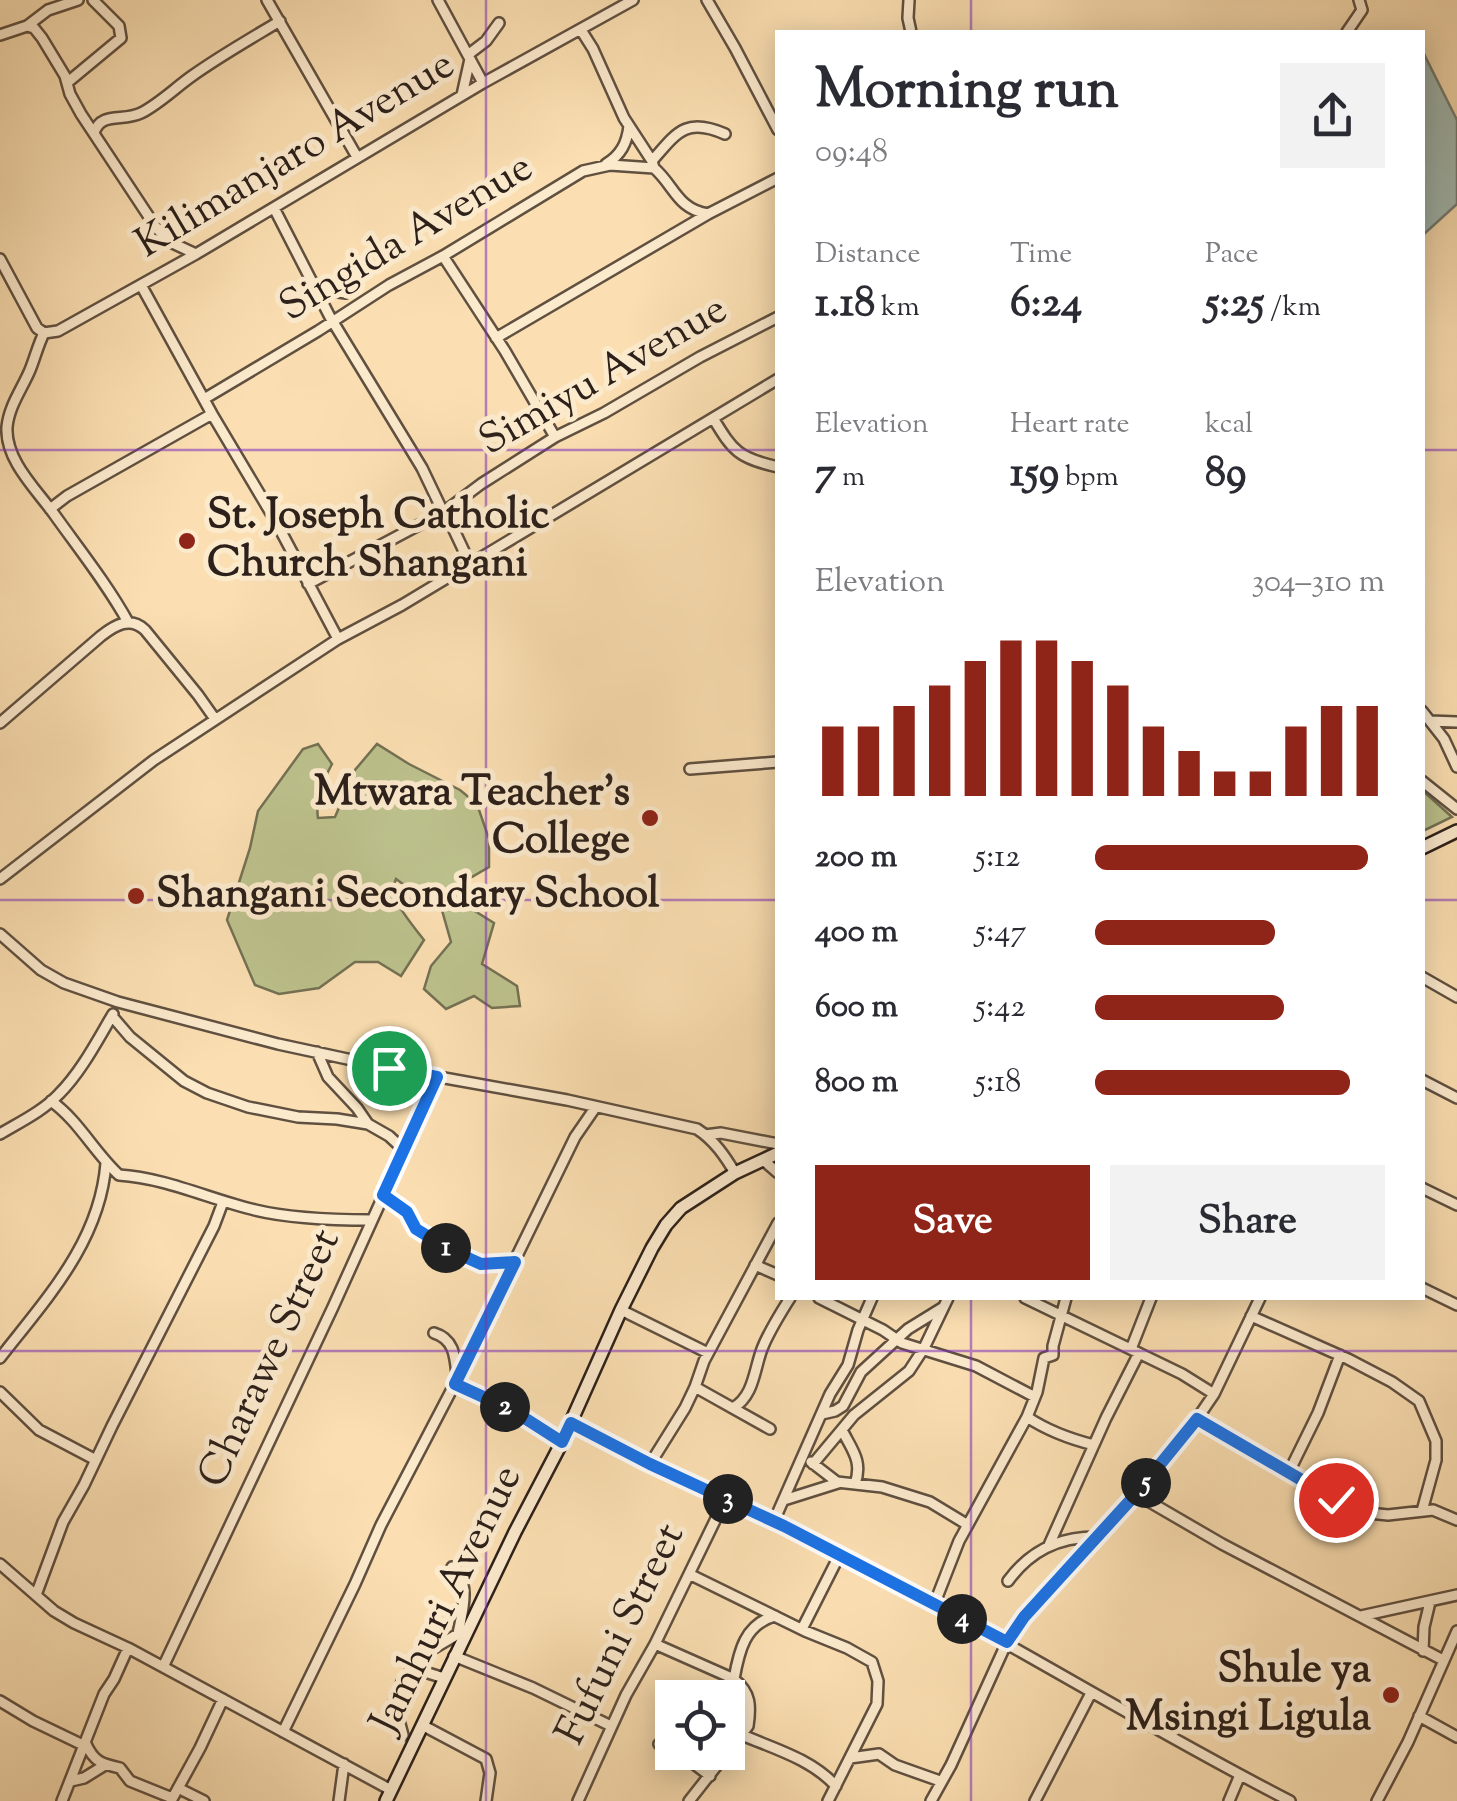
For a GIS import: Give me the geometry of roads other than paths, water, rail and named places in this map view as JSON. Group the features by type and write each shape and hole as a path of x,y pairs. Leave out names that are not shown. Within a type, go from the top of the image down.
{"street":[{"path":"0,35 27,26 48,10 78,0"},
{"path":"68,82 120,38 119,26 93,0"},
{"path":"267,0 357,157"},
{"path":"438,0 483,82"},
{"name":"Kilimanjaro Avenue","path":"44,333 58,331 196,254 483,82 633,0"},
{"path":"707,0 775,124"},
{"path":"909,0 911,30"},
{"path":"1348,30 1362,10 1360,0"},
{"path":"94,133 103,120 129,118 147,110 190,77 280,21"},
{"path":"462,95 470,56 499,23"},
{"path":"27,26 42,38 68,82 72,98 129,189 168,241 196,254"},
{"path":"580,30 653,164 685,206 708,214"},
{"path":"653,164 686,128 698,125 725,134"},
{"path":"603,166 620,153 629,126"},
{"name":"Singida Avenue","path":"204,400 588,168 653,164"},
{"path":"496,338 708,214 775,180"},
{"path":"274,208 315,288 422,468 470,564"},
{"path":"443,256 555,438"},
{"path":"0,259 37,328 44,333 12,408 7,426 10,449"},
{"path":"141,285 338,640"},
{"path":"315,288 346,294"},
{"name":"Simiyu Avenue","path":"308,584 444,511 555,438 775,318"},
{"path":"0,879 113,790 215,719 338,640 775,381"},
{"path":"50,509 212,414"},
{"path":"712,418 738,453 775,467"},
{"path":"0,440 10,449 128,622 142,627 215,719"},
{"path":"0,723 101,636 128,622"},
{"path":"1425,714 1444,739 1457,767"},
{"path":"1430,720 1457,722"},
{"path":"690,769 775,762"},
{"path":"1425,783 1457,809"},
{"path":"1425,847 1457,831"},
{"path":"0,934 53,976 118,1002 317,1052 567,1100 697,1130 716,1145 735,1173"},
{"path":"1425,979 1457,996"},
{"path":"0,1134 51,1101 65,1087 118,1002"},
{"path":"112,1016 130,1037 184,1081 207,1093 248,1107 298,1117 368,1124 404,1149"},
{"path":"317,1052 328,1078 368,1124"},
{"name":"Charawe Street","path":"162,1667 334,1307 437,1077"},
{"path":"1425,1082 1457,1098"},
{"path":"51,1101 73,1118 119,1175 138,1176 270,1213 371,1220"},
{"path":"283,1732 389,1509 576,1138 595,1108"},
{"path":"706,1135 721,1133 775,1143"},
{"name":"Jamhuri Avenue","path":"388,1795 562,1442 652,1248 682,1208 735,1173 775,1154"},
{"path":"763,1160 775,1170"},
{"path":"0,1358 49,1299 77,1255 96,1212 106,1163"},
{"path":"1425,1189 1457,1205"},
{"path":"383,1195 407,1212 416,1229 452,1251 481,1264 515,1262"},
{"path":"36,1595 57,1534 223,1202"},
{"path":"650,1464 680,1418 708,1353 775,1229"},
{"path":"754,1265 775,1274"},
{"path":"1425,1289 1457,1305"},
{"path":"733,1408 747,1394 768,1336 789,1300"},
{"path":"823,1300 896,1340 976,1366 1035,1397"},
{"path":"774,1521 830,1394 848,1365 871,1300"},
{"path":"813,1464 854,1415 899,1380 924,1348 947,1300"},
{"path":"1029,1300 1182,1374 1214,1394"},
{"path":"934,1605 968,1525 1027,1418 1044,1358 1053,1355 1065,1300"},
{"path":"1048,1544 1135,1351 1149,1300"},
{"path":"930,1801 1007,1642 1024,1617 1136,1494 1197,1419 1214,1394 1259,1300"},
{"path":"822,1414 844,1406 858,1376 908,1329 942,1308"},
{"path":"621,1310 708,1353"},
{"path":"1250,1316 1340,1355 1419,1401 1436,1441 1436,1460 1422,1511"},
{"path":"434,1333 447,1339 453,1350 456,1381"},
{"path":"453,1350 475,1344"},
{"path":"1289,1472 1318,1414 1340,1355"},
{"path":"456,1381 562,1442"},
{"path":"695,1388 770,1429"},
{"path":"0,1392 39,1430 96,1460"},
{"path":"1027,1418 1094,1445"},
{"path":"1197,1419 1350,1507 1388,1515 1437,1511 1457,1520"},
{"path":"571,1423 840,1554 1007,1642 1091,1693 1290,1801"},
{"path":"842,1430 859,1461 855,1484"},
{"path":"802,1455 830,1478 882,1487 930,1502 968,1525"},
{"path":"784,1500 840,1482"},
{"path":"1136,1494 1222,1544 1443,1660"},
{"name":"Fufuni Street","path":"578,1801 626,1695 726,1498"},
{"path":"1008,1580 1048,1544 1096,1537"},
{"path":"802,1630 840,1554"},
{"path":"0,1564 74,1623 344,1764 388,1795"},
{"path":"403,1734 394,1702 402,1682 424,1654 458,1634 464,1594 461,1574 452,1567"},
{"path":"689,1574 872,1662 877,1704 828,1801"},
{"path":"1359,1616 1457,1595"},
{"path":"1424,1650 1430,1602"},
{"path":"655,1644 734,1679 738,1657 753,1626 775,1616"},
{"path":"1377,1801 1457,1631"},
{"path":"62,1801 104,1694 128,1648"},
{"path":"454,1656 611,1726"},
{"path":"412,1668 444,1678"},
{"path":"745,1691 749,1695 750,1714 745,1730"},
{"path":"1036,1801 1091,1693"},
{"path":"0,1716 3,1704 86,1745 95,1760 120,1768 130,1781 171,1800 223,1699"},
{"path":"1419,1716 1457,1737"},
{"path":"422,1724 486,1759 490,1773 486,1801"},
{"path":"745,1736 824,1772 836,1786"},
{"path":"850,1758 879,1754 895,1765 940,1781"},
{"path":"339,1801 344,1764"},
{"path":"71,1782 106,1765"},
{"path":"702,1770 710,1776"},
{"path":"690,1801 715,1770"},
{"path":"824,1772 843,1771"},
{"path":"1229,1801 1240,1775"},
{"path":"178,1788 204,1801"}],"water":[{"path":"1425,56 1457,120 1457,204 1425,233"}],"place":[{"name":"St. Joseph Catholic Church Shangani","path":"187,541"},
{"name":"Mtwara Teacher's College","path":"650,818"},
{"name":"Shangani Secondary School","path":"136,896"},
{"name":"Shule ya Msingi Ligula","path":"1391,1695"}]}
